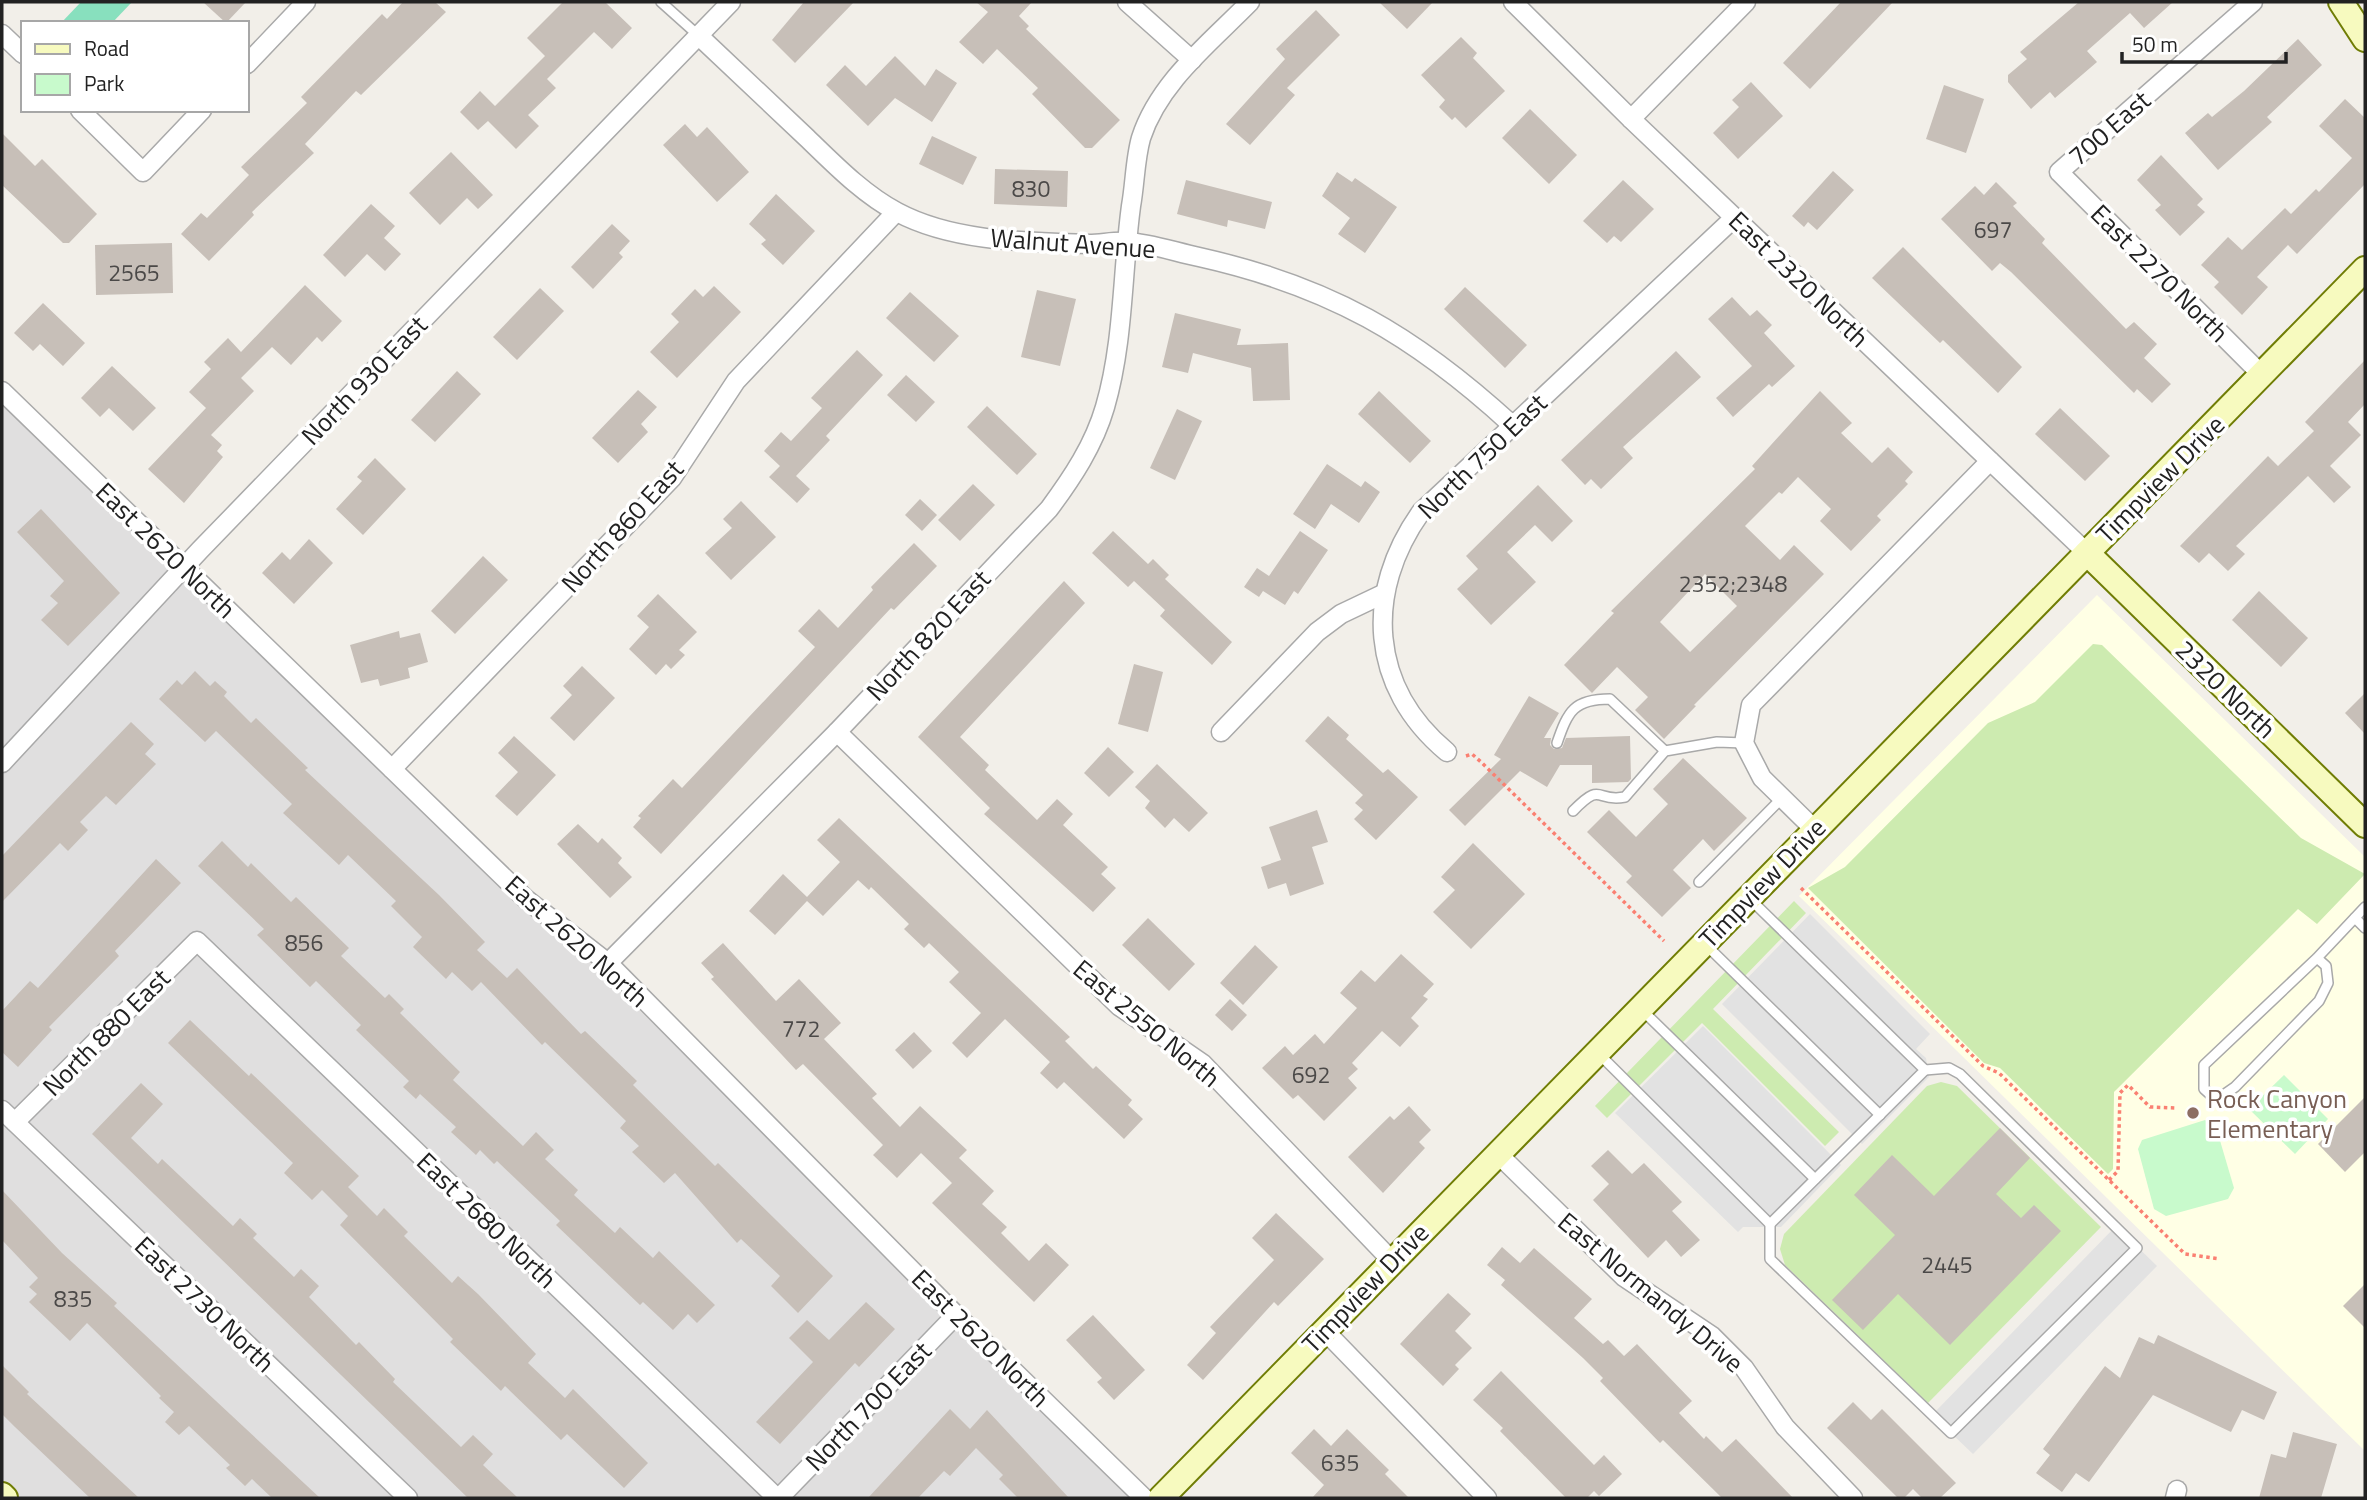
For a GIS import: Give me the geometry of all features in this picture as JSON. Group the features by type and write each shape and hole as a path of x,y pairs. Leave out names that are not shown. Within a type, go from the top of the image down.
{"street":[{"path":"248,63 306,2"},
{"name":"North 930 East","path":"2,763 183,568 731,2"},
{"path":"1127,2 1192,60"},
{"name":"North 820 East","path":"608,963 837,732 1049,509 1070,481 1090,446 1105,410 1115,366 1126,242 1141,138 1165,90 1251,2"},
{"name":"East 2320 North","path":"1513,2 1734,218 2087,553"},
{"path":"1631,119 1746,2"},
{"name":"700 East","path":"2059,172 2253,2"},
{"path":"2342,2 2365,39"},
{"path":"2,34 21,52"},
{"name":"Walnut Avenue","path":"699,36 849,178 896,212 941,229 981,236 1091,244 1126,242 1239,266 1328,296 1411,343 1472,389 1512,425"},
{"path":"82,112 143,172 200,112"},
{"name":"East 2270 North","path":"2059,172 2262,375"},
{"name":"North 860 East","path":"392,769 672,478 736,381 896,212"},
{"name":"North 750 East","path":"1447,752 1414,718 1395,683 1383,629 1383,594 1395,554 1422,512 1734,218"},
{"name":"Timpview Drive","path":"1161,1498 2365,269"},
{"name":"East 2620 North","path":"2,391 526,899 608,963 956,1315 1144,1498"},
{"path":"1815,830 1762,778 1744,743 1751,705 1990,461"},
{"name":"2320 North","path":"2087,553 2363,817"},
{"path":"1221,732 1317,632 1341,614 1383,594"},
{"name":"East 2550 North","path":"837,732 1119,1006 1203,1064 1392,1261"},
{"name":"North 880 East","path":"8,1116 197,941"},
{"name":"East 2680 North","path":"197,941 778,1498"},
{"name":"East 2730 North","path":"8,1116 408,1498"},
{"name":"East Normandy Drive","path":"1497,1153 1624,1276 1712,1336 1744,1368 1785,1427 1853,1498"},
{"name":"North 700 East","path":"778,1498 956,1315"},
{"path":"1324,1330 1487,1498"}],"lane":[{"path":"661,2 699,36"},
{"path":"1557,743 1571,710 1581,703 1610,699 1665,751"},
{"path":"1573,811 1589,795 1598,792 1617,798 1625,796 1665,751 1717,742 1744,743"},
{"path":"1699,882 1782,798"},
{"path":"1748,898 1925,1070"},
{"path":"2317,958 2326,966 2328,983 2319,1001 2235,1087 2222,1096 2213,1097 2204,1089 2204,1065 2317,958 2365,908"},
{"path":"2355,918 2365,929"},
{"path":"1704,942 1880,1115"},
{"path":"1640,1008 1815,1179"},
{"path":"1597,1052 1770,1224"},
{"path":"1948,1068 1960,1074 2137,1248 1951,1433 1770,1259 1770,1224 1880,1115 1925,1070 1948,1068"}],"path":[{"path":"1447,752 1460,757 1472,754 1664,941"},
{"path":"1801,888 1983,1066 1999,1073 2185,1254 2220,1259"},
{"path":"2109,1180 2118,1171 2120,1093 2128,1085 2150,1107 2177,1108"}],"shaded area":[{"path":"2,394 182,568 1144,1498 2,1498"},
{"name":"Rock Canyon Elementary","path":"2097,595 2365,857 2365,1451 1799,896"},
{"path":"1810,914 1930,1034 1916,1049 1926,1058 1929,1077 1862,1144 1722,1004"},
{"path":"1703,1026 1841,1165 1781,1227 1743,1227 1738,1232 1615,1113"},
{"path":"2116,1226 2157,1266 1973,1454 1932,1415"}],"green space":[{"path":"81,2 132,2 114,21 63,21"},
{"path":"2093,644 2102,645 2301,838 2365,874 2317,924 2298,909 2114,1092 2113,1169 2108,1174 2000,1068 1984,1063 1808,888 1845,867 1988,723 2035,702"},
{"path":"1794,901 1806,913 1713,1009 1839,1132 1825,1146 1702,1023 1607,1118 1595,1106"},
{"path":"2284,1075 2328,1119 2295,1154 2249,1109"},
{"path":"1941,1082 1957,1086 2101,1227 1928,1403 1785,1265 1780,1249 1784,1234 1927,1086"},
{"path":"2205,1120 2216,1127 2234,1188 2228,1199 2166,1216 2154,1209 2138,1149 2142,1140"}],"building":[{"path":"203,2 246,2 228,21 224,21"},
{"path":"403,2 435,2 446,12 361,95 356,91 305,144 314,153 252,212 254,215 209,261 181,234 201,213 207,218 249,175 241,167 307,103 301,97 382,14 387,19"},
{"path":"563,2 605,2 632,28 612,49 594,32 547,79 556,88 528,115 539,126 516,149 488,121 478,130 460,112 480,91 495,106 545,56 527,38"},
{"path":"804,2 854,2 795,63 772,40"},
{"path":"976,2 1032,2 1019,16 1029,26 1026,29 1120,120 1092,148 1085,148 1032,94 1038,88 997,49 983,64 959,42 988,12"},
{"path":"1379,2 1433,2 1407,29"},
{"path":"1841,2 1893,2 1810,89 1783,63"},
{"path":"2079,2 2173,2 2144,28 2130,13 2087,51 2097,62 2055,98 2050,92 2031,109 2008,82 2008,75 2027,59 2020,52"},
{"path":"1316,10 1340,35 1287,88 1295,95 1250,145 1226,124 1285,59 1276,49"},
{"path":"1461,37 1477,53 1473,58 1505,91 1466,128 1455,117 1452,120 1439,107 1445,100 1421,75"},
{"path":"2298,39 2322,65 2267,117 2272,122 2218,170 2185,133 2208,113 2212,117 2244,91"},
{"path":"895,56 925,86 936,69 957,83 932,122 895,98 868,126 826,85 845,65 866,86"},
{"path":"1751,82 1783,116 1738,159 1713,133 1739,107 1732,100"},
{"path":"1944,85 1984,99 1966,153 1926,139"},
{"path":"2345,99 2365,118 2365,184 2297,254 2288,245 2257,277 2268,287 2242,315 2214,287 2219,282 2201,265 2228,237 2242,250 2285,208 2291,214 2316,189 2319,192 2352,158 2319,126"},
{"path":"1530,109 1577,155 1549,184 1502,138"},
{"path":"685,124 697,137 707,127 749,172 717,202 663,145"},
{"path":"2,133 35,166 42,159 97,214 69,243 63,243 2,185"},
{"path":"932,136 977,157 963,185 919,164"},
{"path":"451,152 493,195 478,209 467,198 440,225 409,193"},
{"path":"2161,155 2203,199 2197,205 2205,212 2180,236 2155,210 2161,205 2137,180"},
{"path":"995,169 1068,171 1067,207 994,204"},
{"path":"1833,171 1854,190 1817,230 1808,222 1804,227 1792,216"},
{"path":"1337,172 1352,182 1355,178 1397,207 1365,253 1338,234 1350,218 1322,196"},
{"path":"1186,180 1272,202 1265,229 1228,220 1227,227 1177,214"},
{"path":"1623,180 1654,209 1621,242 1614,236 1607,243 1583,221"},
{"path":"1996,182 2017,203 2013,206 2045,239 2042,243 2126,329 2134,322 2157,344 2144,358 2171,384 2152,403 2137,389 2134,393 2011,272 2000,263 1992,271 1941,219 1975,186 1984,195"},
{"path":"776,194 815,231 783,265 761,244 766,240 749,224"},
{"path":"371,204 395,226 384,238 401,254 385,271 367,254 345,277 323,255"},
{"path":"612,224 630,241 619,253 623,257 593,289 571,267"},
{"path":"172,243 173,293 96,295 95,245"},
{"path":"1903,247 2022,367 1998,393 1943,340 1940,343 1872,278"},
{"path":"305,285 342,321 322,342 317,337 291,365 272,347 241,378 254,391 211,435 222,445 217,451 223,457 184,503 148,469 206,408 189,392 211,369 204,362 228,338 241,352"},
{"path":"714,286 741,312 677,378 650,352 679,322 671,314 695,289 703,297"},
{"path":"1465,287 1527,345 1505,368 1444,309"},
{"path":"540,288 564,311 517,360 493,337"},
{"path":"1037,290 1076,299 1060,366 1021,357"},
{"path":"910,292 959,336 934,362 886,318"},
{"path":"1732,297 1750,316 1757,310 1772,325 1764,333 1795,366 1772,387 1769,384 1733,417 1716,398 1752,366 1708,319"},
{"path":"43,303 85,343 63,366 40,344 33,351 14,333"},
{"path":"1175,313 1241,329 1237,345 1288,343 1290,400 1253,401 1251,368 1193,353 1188,373 1162,367"},
{"path":"857,350 883,375 826,436 830,440 796,476 810,489 797,503 769,477 780,466 764,451 781,432 791,441 822,408 811,398"},
{"path":"1676,351 1701,377 1623,447 1633,458 1601,489 1591,479 1585,485 1561,460"},
{"path":"2365,360 2365,404 2348,422 2361,435 2330,466 2351,487 2334,503 2308,476 2236,546 2245,554 2228,571 2209,553 2199,563 2180,546 2268,456 2278,466 2314,431 2305,422"},
{"path":"112,366 156,408 133,431 109,408 100,417 81,398"},
{"path":"457,371 481,394 435,442 411,420"},
{"path":"906,375 935,402 916,422 887,395"},
{"path":"638,390 657,407 641,424 648,432 618,463 592,438"},
{"path":"1379,391 1431,441 1410,463 1358,414"},
{"path":"1820,391 1852,423 1841,433 1872,463 1888,447 1913,472 1905,481 1908,484 1877,516 1881,520 1851,551 1820,521 1831,509 1798,477 1745,526 1780,560 1794,545 1824,574 1694,705 1696,706 1664,739 1635,710 1648,697 1617,667 1592,693 1564,665 1614,613 1611,611 1755,469 1752,466","holes":["1705,574 1737,606 1690,652 1660,622"]},
{"path":"987,406 1037,454 1017,475 967,427"},
{"path":"2060,408 2110,456 2085,481 2035,434"},
{"path":"1177,409 1202,421 1175,480 1150,468"},
{"path":"375,458 406,489 363,535 336,509 362,481 357,477"},
{"path":"1327,464 1361,487 1365,481 1380,492 1359,523 1331,504 1315,529 1293,514"},
{"path":"973,484 995,505 960,541 938,520"},
{"path":"1538,485 1573,521 1552,542 1535,525 1507,552 1536,582 1491,625 1457,589 1478,569 1466,556"},
{"path":"920,499 937,515 922,531 905,515"},
{"path":"741,501 776,537 731,580 705,553 732,528 723,519"},
{"path":"41,509 120,593 68,646 41,620 58,603 50,596 64,581 17,532"},
{"path":"1113,531 1148,564 1153,559 1169,575 1165,579 1232,642 1212,665 1160,616 1165,610 1134,581 1128,587 1092,553"},
{"path":"1300,531 1328,550 1298,594 1294,591 1285,605 1263,591 1259,597 1244,587 1257,568 1269,576"},
{"path":"309,539 333,563 294,604 262,573 282,552 290,560"},
{"path":"914,543 937,566 894,610 891,608 661,854 633,827 641,818 638,816 673,779 682,788 815,647 798,631 819,609 838,628 873,590 871,587"},
{"path":"483,556 508,580 455,634 431,611"},
{"path":"1064,581 1085,603 960,737 989,765 985,770 1037,820 1057,799 1073,814 1063,825 1108,867 1101,874 1116,888 1093,912 984,814 990,808 918,737"},
{"path":"2259,591 2308,638 2281,667 2232,620"},
{"path":"658,594 697,632 679,650 685,655 671,669 666,664 656,675 629,649 649,627 637,616"},
{"path":"399,631 400,638 420,633 428,662 408,668 410,678 380,686 378,679 361,683 350,645"},
{"path":"1134,664 1163,672 1148,732 1118,724"},
{"path":"582,666 615,698 574,741 550,718 572,695 563,686"},
{"path":"195,671 210,686 215,681 227,692 224,696 251,723 256,718 308,768 305,770 439,895 485,942 477,950 507,978 517,968 581,1034 585,1031 637,1081 633,1085 715,1166 718,1163 833,1276 798,1313 771,1286 780,1276 741,1239 737,1243 675,1173 664,1183 632,1152 639,1146 620,1128 626,1121 545,1042 542,1045 481,982 472,991 452,972 446,979 413,947 422,937 391,906 396,901 348,855 339,865 283,813 292,804 216,731 205,742 159,699 177,680 182,685"},
{"path":"2365,693 2365,734 2345,713"},
{"path":"1529,696 1559,713 1544,738 1551,738 1550,745 1554,749 1562,748 1566,738 1630,736 1631,779 1628,782 1592,783 1592,765 1560,765 1547,787 1520,771 1465,826 1449,810 1501,759 1494,755"},
{"path":"1328,716 1349,735 1346,739 1383,773 1388,769 1418,797 1376,840 1354,819 1363,810 1355,803 1363,795 1305,741"},
{"path":"131,722 154,744 145,754 156,764 116,805 106,796 80,822 88,830 68,851 60,843 2,902 2,856"},
{"path":"514,736 556,775 517,816 495,796 518,772 498,753"},
{"path":"1108,747 1134,772 1109,797 1084,773"},
{"path":"1683,758 1747,818 1714,851 1703,839 1673,870 1691,888 1662,917 1626,882 1632,876 1587,832 1609,810 1636,837 1668,804 1653,789"},
{"path":"1157,764 1208,813 1189,832 1174,818 1165,828 1145,808 1150,801 1135,787"},
{"path":"1317,810 1328,842 1312,847 1324,884 1290,896 1286,883 1268,889 1261,867 1281,860 1269,827"},
{"path":"839,818 1070,1037 1065,1041 1093,1069 1096,1066 1132,1100 1128,1105 1143,1119 1124,1139 1064,1082 1057,1089 1040,1073 1050,1062 1005,1019 967,1058 952,1043 981,1013 949,982 959,972 929,943 924,948 904,929 909,924 871,887 869,890 858,880 823,916 807,901 775,935 749,911 783,874 807,897 840,862 817,840"},
{"path":"578,824 598,843 602,838 622,858 618,863 632,877 610,898 557,844"},
{"path":"222,841 248,867 251,863 291,902 296,897 349,948 341,956 385,998 389,994 404,1009 400,1013 460,1072 453,1080 523,1146 536,1132 554,1150 545,1159 578,1190 574,1195 615,1233 620,1227 653,1258 659,1251 715,1305 697,1323 688,1314 673,1330 643,1302 640,1305 556,1225 560,1221 497,1161 494,1164 480,1150 476,1155 451,1132 456,1127 420,1094 416,1099 403,1087 409,1081 356,1030 361,1025 316,981 310,987 257,935 264,929 198,866"},
{"path":"1473,843 1525,894 1471,949 1433,912 1455,890 1441,877"},
{"path":"156,859 181,883 115,951 119,956 49,1027 52,1030 18,1067 2,1052 2,1011 30,981 38,988"},
{"path":"1148,918 1195,964 1169,991 1122,945"},
{"path":"723,943 776,1001 799,979 841,1023 824,1039 877,1094 872,1098 900,1127 920,1106 967,1150 959,1158 994,1191 982,1204 1007,1227 1001,1233 1029,1261 1046,1243 1069,1265 1034,1302 932,1203 952,1183 921,1153 897,1178 873,1155 883,1145 803,1064 796,1070 711,979 714,977 701,963"},
{"path":"1255,945 1278,967 1243,1005 1220,983"},
{"path":"1401,954 1434,984 1423,996 1428,999 1411,1018 1419,1026 1400,1047 1382,1031 1352,1063 1358,1069 1348,1078 1357,1088 1324,1121 1298,1095 1293,1099 1262,1068 1285,1046 1293,1055 1315,1034 1324,1044 1357,1008 1340,993 1361,970 1375,982"},
{"path":"1230,999 1247,1015 1232,1031 1215,1015"},
{"path":"190,1020 249,1076 251,1073 359,1176 348,1187 377,1216 384,1208 408,1232 404,1236 452,1283 458,1276 478,1294 536,1354 528,1363 565,1398 573,1389 648,1463 624,1488 567,1434 561,1440 505,1386 501,1391 450,1342 453,1339 340,1225 348,1216 322,1190 312,1200 284,1173 293,1163 168,1043"},
{"path":"914,1032 932,1051 913,1069 895,1050"},
{"path":"141,1083 163,1104 131,1138 158,1164 162,1159 233,1226 240,1218 257,1234 253,1238 294,1277 301,1269 319,1286 309,1297 356,1345 359,1342 395,1379 393,1382 461,1447 473,1435 493,1454 483,1465 518,1498 468,1498 92,1134"},
{"path":"2365,1097 2365,1152 2345,1172 2318,1144"},
{"path":"1409,1106 1431,1130 1419,1142 1425,1148 1383,1193 1348,1157 1390,1116 1394,1120"},
{"path":"2000,1128 2030,1158 1996,1194 2021,1218 2034,1205 2061,1231 1950,1345 1898,1294 1863,1330 1832,1300 1895,1235 1854,1195 1892,1155 1934,1196"},
{"path":"1608,1150 1632,1174 1644,1163 1682,1202 1672,1211 1700,1240 1681,1257 1666,1240 1648,1258 1593,1200 1609,1184 1591,1166"},
{"path":"2,1190 62,1253 117,1303 114,1306 320,1498 272,1498 252,1479 245,1486 226,1468 230,1465 189,1426 179,1435 165,1422 174,1412 87,1323 70,1341 29,1302 37,1294 29,1287 38,1278 2,1240"},
{"path":"1276,1213 1324,1259 1278,1306 1274,1302 1203,1380 1187,1365 1216,1333 1210,1327 1274,1260 1252,1238"},
{"path":"1502,1247 1520,1263 1534,1248 1592,1299 1574,1318 1603,1344 1608,1340 1624,1356 1637,1344 1692,1401 1679,1413 1704,1439 1706,1436 1722,1452 1736,1439 1793,1498 1722,1498 1663,1440 1660,1443 1600,1381 1603,1378 1583,1358 1501,1285 1505,1280 1487,1265"},
{"path":"2365,1284 2365,1328 2343,1306"},
{"path":"1448,1293 1471,1314 1455,1331 1472,1348 1455,1365 1459,1369 1443,1386 1400,1344"},
{"path":"866,1302 895,1329 859,1367 855,1363 780,1444 756,1422 813,1362 789,1338 807,1320 829,1340"},
{"path":"1093,1315 1145,1370 1114,1400 1097,1382 1102,1378 1066,1340"},
{"path":"2158,1335 2277,1392 2264,1420 2242,1410 2231,1432 2153,1395 2089,1482 2076,1473 2062,1492 2036,1473 2050,1455 2043,1449 2105,1366 2120,1378 2139,1337 2154,1344"},
{"path":"2,1365 29,1392 27,1394 139,1498 90,1498 15,1427 2,1414"},
{"path":"1501,1371 1594,1465 1604,1455 1622,1474 1599,1496 1594,1491 1587,1498 1566,1498 1500,1431 1503,1428 1473,1400"},
{"path":"1853,1402 1871,1420 1882,1409 1956,1483 1940,1498 1922,1498 1913,1489 1904,1498 1898,1498 1827,1428"},
{"path":"950,1409 970,1429 987,1410 1069,1498 1018,1498 999,1479 1003,1475 976,1448 950,1476 944,1471 918,1498 868,1498"},
{"path":"1314,1429 1331,1446 1347,1429 1389,1470 1385,1474 1409,1498 1312,1498 1324,1485 1291,1453"},
{"path":"2293,1432 2337,1444 2321,1498 2259,1498 2271,1454 2286,1458"}],"place":[{"name":"Rock Canyon Elementary","path":"2193,1113"}]}
